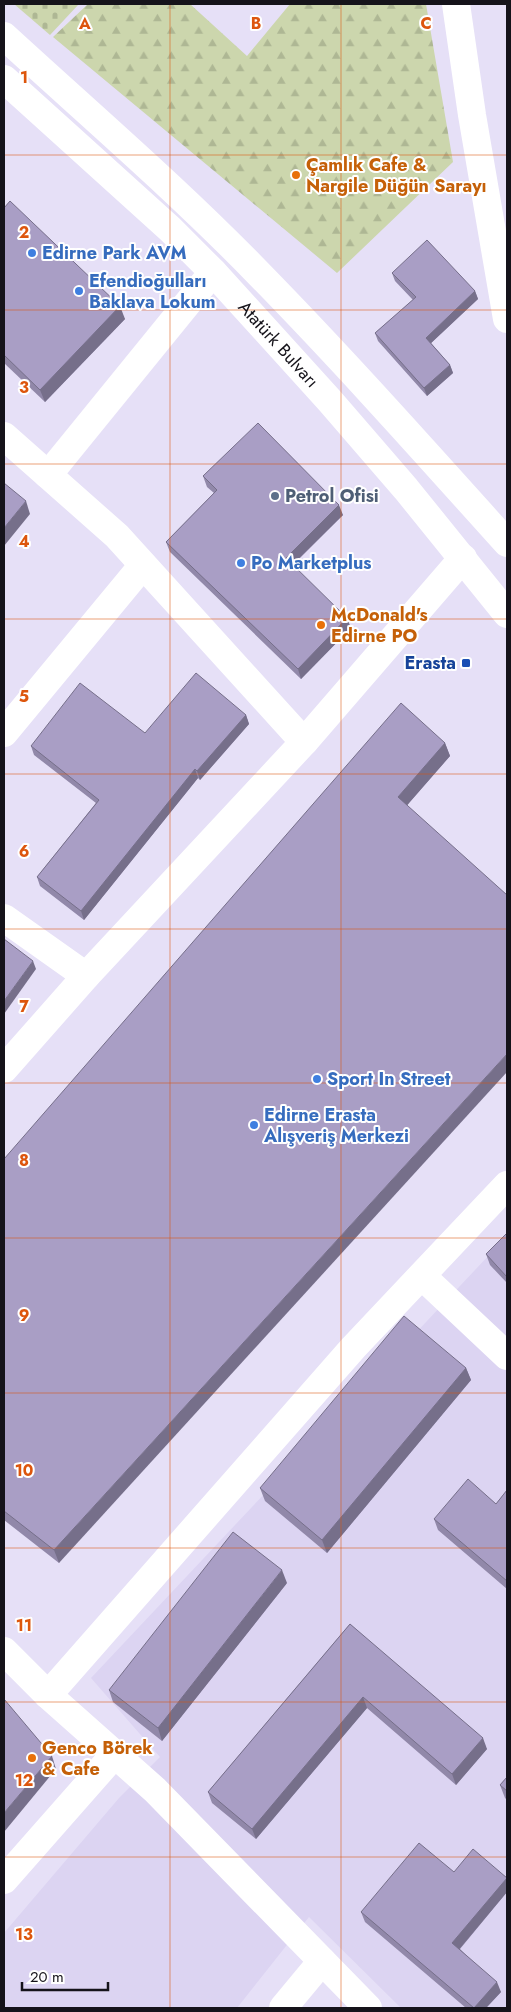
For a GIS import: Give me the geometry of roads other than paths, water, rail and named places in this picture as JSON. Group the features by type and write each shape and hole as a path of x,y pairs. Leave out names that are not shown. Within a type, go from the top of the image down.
{"street":[{"path":"456,4 472,115 507,319"},
{"name":"Atatürk Bulvarı","path":"4,36 187,204 260,275 358,377 507,544"},
{"name":"Atatürk Bulvarı","path":"4,79 170,229 213,272 336,408 463,558 507,614"},
{"path":"48,474 213,272"},
{"path":"4,436 117,536 304,742"},
{"path":"4,1069 86,976 304,742 463,558"},
{"path":"4,733 143,565"},
{"path":"4,918 86,976"},
{"path":"48,1695 353,1348 507,1185"},
{"path":"422,1276 507,1356"},
{"path":"4,1651 48,1695 155,1790 368,2008"},
{"path":"4,1880 114,1755"},
{"path":"283,2008 322,1961"}],"place":[{"name":"Çamlık Cafe & Nargile Düğün Sarayı","path":"296,175"},
{"name":"Edirne Park AVM","path":"32,253"},
{"name":"Efendioğulları Baklava Lokum","path":"79,291"},
{"name":"Petrol Ofisi","path":"275,496"},
{"name":"Po Marketplus","path":"241,563"},
{"name":"McDonald's Edirne PO","path":"321,625"},
{"name":"Erasta","path":"466,663"},
{"name":"Sport In Street","path":"317,1079"},
{"name":"Edirne Erasta Alışveriş Merkezi","path":"254,1125"},
{"name":"Genco Börek & Cafe","path":"32,1758"}]}
